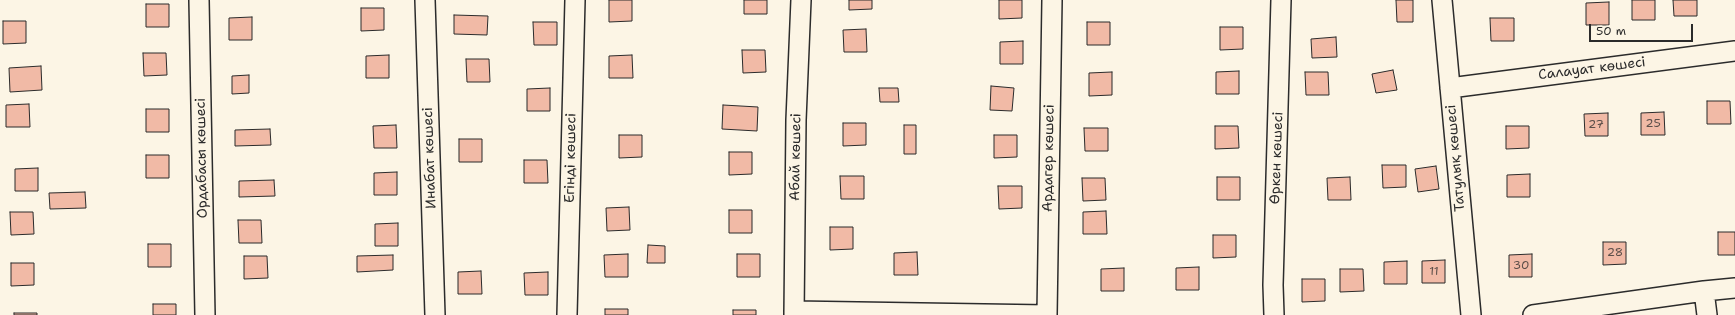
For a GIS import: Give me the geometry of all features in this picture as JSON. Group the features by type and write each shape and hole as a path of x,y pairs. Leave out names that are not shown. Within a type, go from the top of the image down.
{"street":[{"name":"Ордабасы көшесі","path":"199,0 205,315"},
{"name":"Инабат көшесі","path":"425,0 435,315"},
{"name":"Егінді көшесі","path":"567,315 575,0"},
{"name":"Абай көшесі","path":"794,313 796,120 801,0"},
{"name":"Ардагер көшесі","path":"1047,315 1052,0"},
{"name":"Өркен көшесі","path":"1274,315 1273,285 1281,0"},
{"name":"Татулық көшесі","path":"1442,0 1471,315"},
{"name":"Салауат көшесі","path":"1450,88 1735,51"},
{"path":"1533,315 1735,288"},
{"path":"1704,291 1706,315"},
{"path":"794,313 1047,315"}],"building":[{"path":"609,0 632,0 632,21 609,22"},
{"path":"744,0 767,0 767,14 744,14"},
{"path":"849,0 872,0 872,9 849,10"},
{"path":"999,0 1022,0 1022,18 999,19"},
{"path":"1396,0 1413,0 1413,22 1397,22"},
{"path":"1632,0 1655,0 1655,20 1632,20"},
{"path":"1673,0 1697,0 1697,16 1674,16"},
{"path":"1609,2 1609,25 1586,25 1586,3"},
{"path":"146,4 169,4 169,27 146,27"},
{"path":"361,8 384,8 384,30 361,31"},
{"path":"454,15 488,16 487,35 454,34"},
{"path":"252,17 252,40 229,40 229,18"},
{"path":"1490,18 1514,18 1514,41 1491,41"},
{"path":"3,21 26,21 26,43 3,44"},
{"path":"533,22 557,22 557,45 534,45"},
{"path":"1087,22 1110,22 1110,45 1087,45"},
{"path":"1220,27 1243,27 1243,49 1220,50"},
{"path":"866,29 867,52 844,52 843,30"},
{"path":"1336,37 1337,57 1312,58 1311,39"},
{"path":"1023,41 1023,64 1000,64 1000,42"},
{"path":"742,50 765,50 766,72 743,73"},
{"path":"143,53 166,53 167,75 144,76"},
{"path":"389,55 389,78 366,78 366,56"},
{"path":"632,55 633,78 609,78 609,56"},
{"path":"466,59 489,59 490,82 467,82"},
{"path":"41,66 42,90 10,92 9,68"},
{"path":"1393,70 1397,90 1376,93 1372,74"},
{"path":"1239,71 1239,94 1216,94 1216,72"},
{"path":"1112,72 1112,95 1089,96 1089,73"},
{"path":"1305,72 1328,72 1329,95 1306,95"},
{"path":"249,75 249,93 232,94 232,76"},
{"path":"991,86 1014,88 1012,111 990,110"},
{"path":"550,88 550,111 527,111 527,89"},
{"path":"879,88 898,88 899,102 880,102"},
{"path":"1707,101 1730,101 1731,124 1707,124"},
{"path":"29,104 30,127 6,127 6,105"},
{"path":"723,105 758,107 757,131 722,129"},
{"path":"146,109 169,109 169,132 146,132"},
{"path":"1664,112 1665,135 1641,135 1641,113"},
{"path":"1608,113 1608,136 1585,136 1584,114"},
{"path":"843,123 866,123 866,145 843,146"},
{"path":"396,125 397,148 374,148 373,126"},
{"path":"904,125 916,125 916,154 904,154"},
{"path":"1215,126 1238,126 1239,148 1215,149"},
{"path":"1506,126 1529,126 1529,148 1506,149"},
{"path":"1084,128 1108,128 1108,151 1085,151"},
{"path":"270,129 271,145 235,146 235,130"},
{"path":"619,135 642,135 642,157 619,158"},
{"path":"994,135 1017,135 1017,157 994,158"},
{"path":"459,139 482,139 482,162 459,162"},
{"path":"729,152 752,152 752,174 729,175"},
{"path":"146,155 169,155 169,178 146,178"},
{"path":"524,160 547,160 548,183 524,183"},
{"path":"1382,165 1406,165 1406,187 1383,188"},
{"path":"1436,166 1439,189 1418,192 1415,169"},
{"path":"38,168 38,191 15,191 15,169"},
{"path":"397,172 397,195 374,195 374,173"},
{"path":"1530,174 1530,197 1507,197 1507,175"},
{"path":"840,176 864,176 864,199 841,199"},
{"path":"1217,177 1240,177 1240,200 1217,200"},
{"path":"1350,177 1351,200 1328,200 1327,178"},
{"path":"1082,178 1105,178 1106,200 1083,201"},
{"path":"274,180 275,196 239,197 239,181"},
{"path":"998,186 1022,186 1022,208 999,209"},
{"path":"85,192 86,208 50,209 49,193"},
{"path":"629,207 630,230 607,231 606,208"},
{"path":"729,210 752,210 752,233 729,233"},
{"path":"1106,211 1107,234 1083,234 1083,212"},
{"path":"10,212 33,212 34,234 11,235"},
{"path":"238,220 261,220 262,243 239,243"},
{"path":"398,223 398,246 375,246 375,224"},
{"path":"830,227 853,227 853,249 830,250"},
{"path":"1718,232 1735,232 1735,255 1718,255"},
{"path":"1213,235 1236,235 1236,257 1213,258"},
{"path":"1603,242 1626,242 1626,264 1603,265"},
{"path":"148,244 171,244 171,267 148,267"},
{"path":"648,245 665,246 665,263 647,263"},
{"path":"917,252 918,275 894,275 894,253"},
{"path":"628,254 628,277 605,277 604,255"},
{"path":"737,254 760,254 760,277 737,277"},
{"path":"1532,254 1532,277 1509,277 1509,255"},
{"path":"393,255 393,270 357,272 357,256"},
{"path":"244,256 267,256 268,278 244,279"},
{"path":"1445,260 1445,283 1422,283 1422,261"},
{"path":"1407,261 1407,284 1384,284 1384,262"},
{"path":"11,263 34,263 34,285 11,286"},
{"path":"1199,267 1199,290 1176,290 1176,268"},
{"path":"1124,268 1124,291 1101,291 1101,269"},
{"path":"1340,269 1363,269 1364,291 1340,292"},
{"path":"481,271 482,294 458,294 458,272"},
{"path":"548,272 548,295 525,295 524,273"},
{"path":"1302,279 1325,279 1325,301 1302,302"},
{"path":"153,304 176,304 176,315 153,315"},
{"path":"605,309 628,309 628,315 605,315"},
{"path":"733,310 756,310 756,315 733,315"},
{"path":"14,313 37,313 37,315 14,315"}]}
